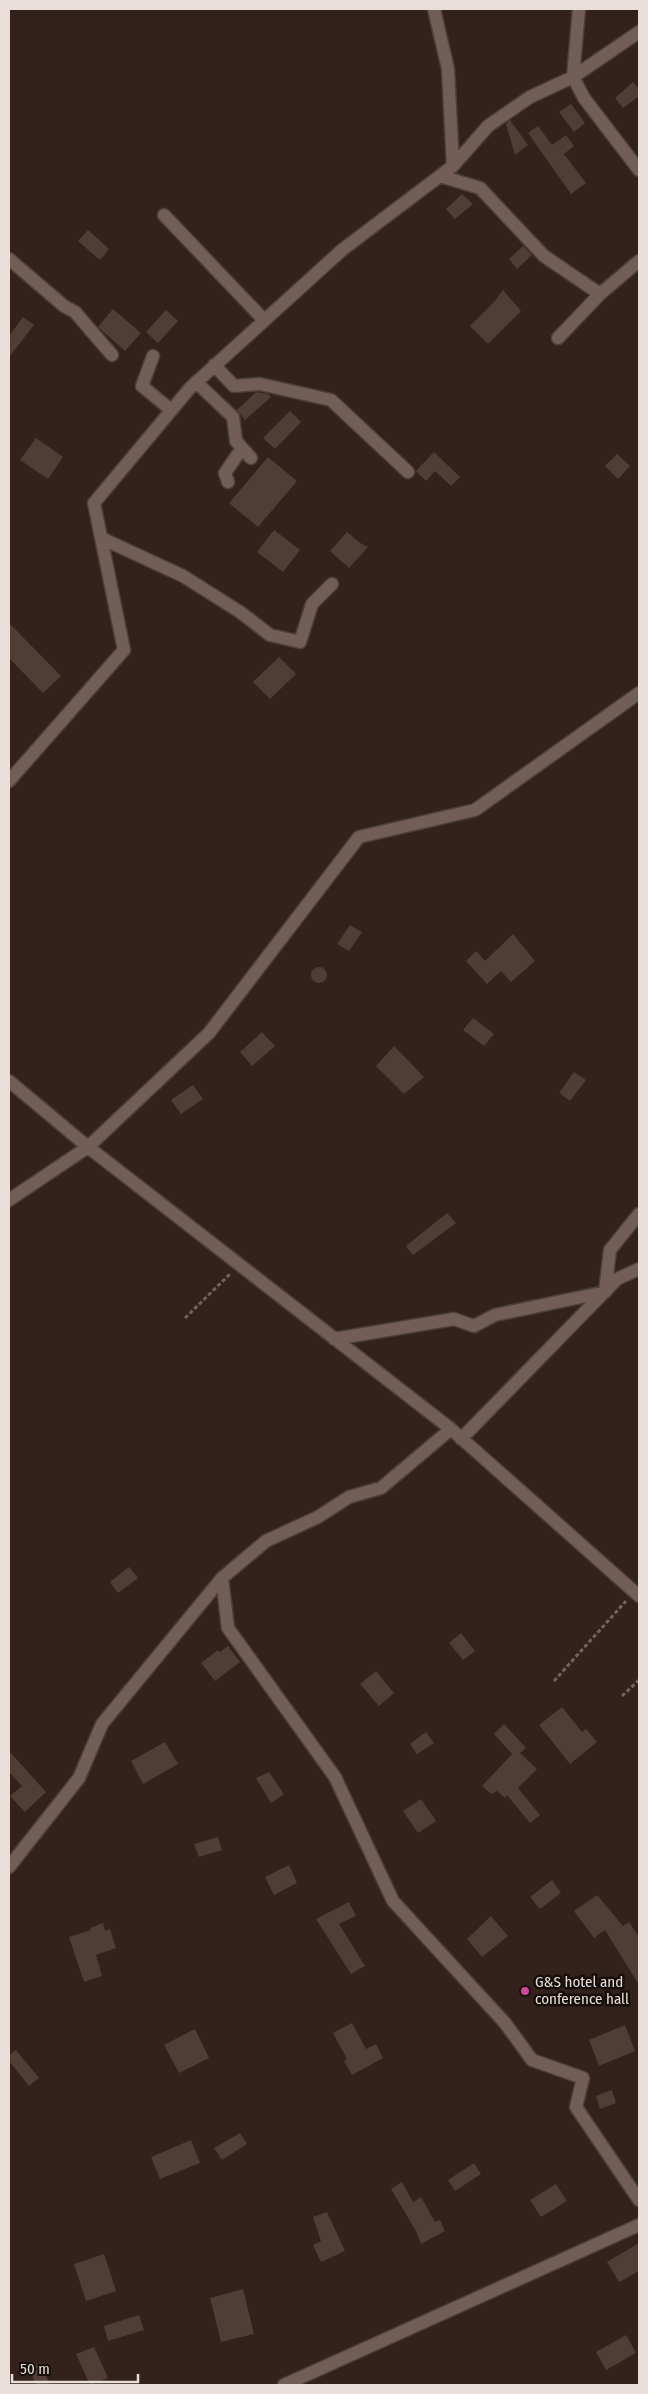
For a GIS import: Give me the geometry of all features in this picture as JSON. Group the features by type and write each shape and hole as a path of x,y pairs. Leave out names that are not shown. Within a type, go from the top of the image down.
{"street":[{"path":"434,9 448,68 453,166"},
{"path":"579,9 573,77 584,98 639,170"},
{"path":"9,781 124,650 94,504 171,410 196,382 342,250 453,166 488,126 530,97 573,77 639,32"},
{"path":"440,176 480,188 544,256 600,294"},
{"path":"164,215 264,320"},
{"path":"9,260 64,306 75,312 112,355"},
{"path":"558,338 600,294 639,261"},
{"path":"153,356 142,386 171,410"},
{"path":"214,366 234,386 260,384 330,400 408,472"},
{"path":"196,382 233,417 236,441 252,458"},
{"path":"228,482 225,473 242,448"},
{"path":"101,538 183,576 240,612 270,635 300,642 312,604 332,584"},
{"path":"9,1200 88,1147 209,1033 359,837 475,810 639,693"},
{"path":"9,1081 88,1147 450,1429 637,1594"},
{"path":"605,1292 610,1250 639,1214"},
{"path":"461,1439 617,1279 639,1269"},
{"path":"334,1339 454,1319 474,1326 495,1315 605,1292"},
{"path":"9,1868 79,1778 102,1724 222,1578 266,1541 318,1517 349,1497 381,1488 450,1429"},
{"path":"222,1578 228,1628 335,1777 393,1900 505,2023 532,2060 582,2078 576,2107 639,2200"},
{"path":"284,2385 639,2225"}],"path":[{"path":"185,1318 240,1265"},
{"path":"554,1681 637,1594"},
{"path":"622,1696 639,1680"}],"building":[{"path":"633,82 639,89 639,96 623,108 615,98"},
{"path":"571,104 585,123 574,132 559,112"},
{"path":"510,120 528,145 515,155 506,124"},
{"path":"538,126 552,145 566,135 574,146 564,154 586,183 571,194 528,133"},
{"path":"462,194 473,204 455,219 446,209"},
{"path":"88,230 109,249 100,260 78,241"},
{"path":"523,246 532,255 517,269 509,259"},
{"path":"503,290 521,311 488,344 470,326"},
{"path":"113,309 141,333 125,351 98,327"},
{"path":"166,310 178,321 158,343 146,332"},
{"path":"23,317 34,325 9,357 9,336"},
{"path":"256,392 268,394 271,397 245,420 237,410"},
{"path":"290,411 301,422 275,449 263,438"},
{"path":"36,438 63,457 48,479 20,460"},
{"path":"434,452 460,477 451,486 435,471 426,481 416,471"},
{"path":"617,454 630,466 618,479 605,466"},
{"path":"268,457 297,481 258,527 229,503"},
{"path":"274,530 300,550 283,572 257,552"},
{"path":"347,532 368,547 349,568 330,551"},
{"path":"9,623 61,676 43,693 9,658"},
{"path":"279,657 296,674 270,699 253,682"},
{"path":"350,925 362,932 349,951 337,944"},
{"path":"513,934 535,961 511,982 501,971 487,984 466,961 476,951 485,961"},
{"path":"319,967 325,969 327,975 325,981 319,983 313,981 311,975 313,969"},
{"path":"473,1018 494,1034 484,1046 463,1030"},
{"path":"262,1032 275,1046 252,1066 240,1052"},
{"path":"394,1046 424,1077 404,1094 376,1066"},
{"path":"574,1072 586,1080 570,1101 559,1093"},
{"path":"193,1085 203,1099 181,1114 171,1100"},
{"path":"447,1213 456,1223 413,1255 406,1246"},
{"path":"129,1567 138,1578 118,1593 110,1582"},
{"path":"461,1633 475,1651 463,1660 449,1643"},
{"path":"228,1646 240,1662 215,1681 201,1663 218,1650 220,1652"},
{"path":"376,1671 394,1693 379,1706 360,1684"},
{"path":"562,1707 582,1732 586,1729 597,1742 570,1764 539,1725"},
{"path":"504,1724 526,1748 520,1753 537,1769 518,1788 540,1815 530,1823 507,1795 505,1798 497,1791 491,1794 482,1786 512,1754 494,1734"},
{"path":"426,1732 434,1743 417,1754 410,1744"},
{"path":"165,1742 178,1764 143,1784 131,1761"},
{"path":"9,1751 46,1792 25,1812 10,1796 22,1786 9,1772"},
{"path":"269,1772 284,1794 271,1803 256,1778"},
{"path":"421,1799 436,1821 418,1833 403,1811"},
{"path":"218,1837 222,1850 199,1857 194,1844"},
{"path":"289,1865 297,1883 274,1895 265,1877"},
{"path":"552,1880 561,1893 540,1909 530,1897"},
{"path":"597,1895 623,1926 629,1922 639,1937 639,1985 605,1930 594,1938 574,1911"},
{"path":"349,1902 356,1916 339,1924 365,1966 351,1974 316,1919"},
{"path":"491,1916 508,1936 482,1957 467,1939"},
{"path":"103,1923 105,1931 110,1929 116,1948 96,1955 102,1976 84,1982 69,1937 91,1930 90,1928"},
{"path":"352,2023 366,2049 376,2044 383,2058 352,2075 344,2061 347,2059 333,2033"},
{"path":"625,2025 635,2051 599,2066 589,2040"},
{"path":"195,2029 209,2058 179,2073 164,2045"},
{"path":"16,2050 39,2078 29,2086 9,2061 9,2055"},
{"path":"612,2090 616,2103 600,2109 596,2096"},
{"path":"240,2133 247,2144 222,2160 214,2148"},
{"path":"191,2140 200,2163 160,2179 151,2157"},
{"path":"474,2163 481,2174 455,2191 448,2180"},
{"path":"402,2182 413,2202 421,2197 435,2222 440,2220 445,2231 421,2244 416,2231 391,2189"},
{"path":"556,2184 567,2201 541,2217 530,2200"},
{"path":"327,2212 345,2251 321,2262 313,2245 321,2241 313,2217"},
{"path":"639,2243 639,2271 619,2282 607,2262"},
{"path":"104,2254 116,2291 86,2301 74,2264"},
{"path":"243,2289 254,2334 221,2342 210,2298"},
{"path":"139,2315 144,2330 108,2341 104,2326"},
{"path":"626,2335 636,2353 606,2370 596,2352"},
{"path":"94,2347 108,2378 90,2385 76,2354"},
{"path":"41,2363 50,2385 36,2385 29,2368"}],"place":[{"name":"G&S hotel and conference hall","path":"525,1991"}]}
